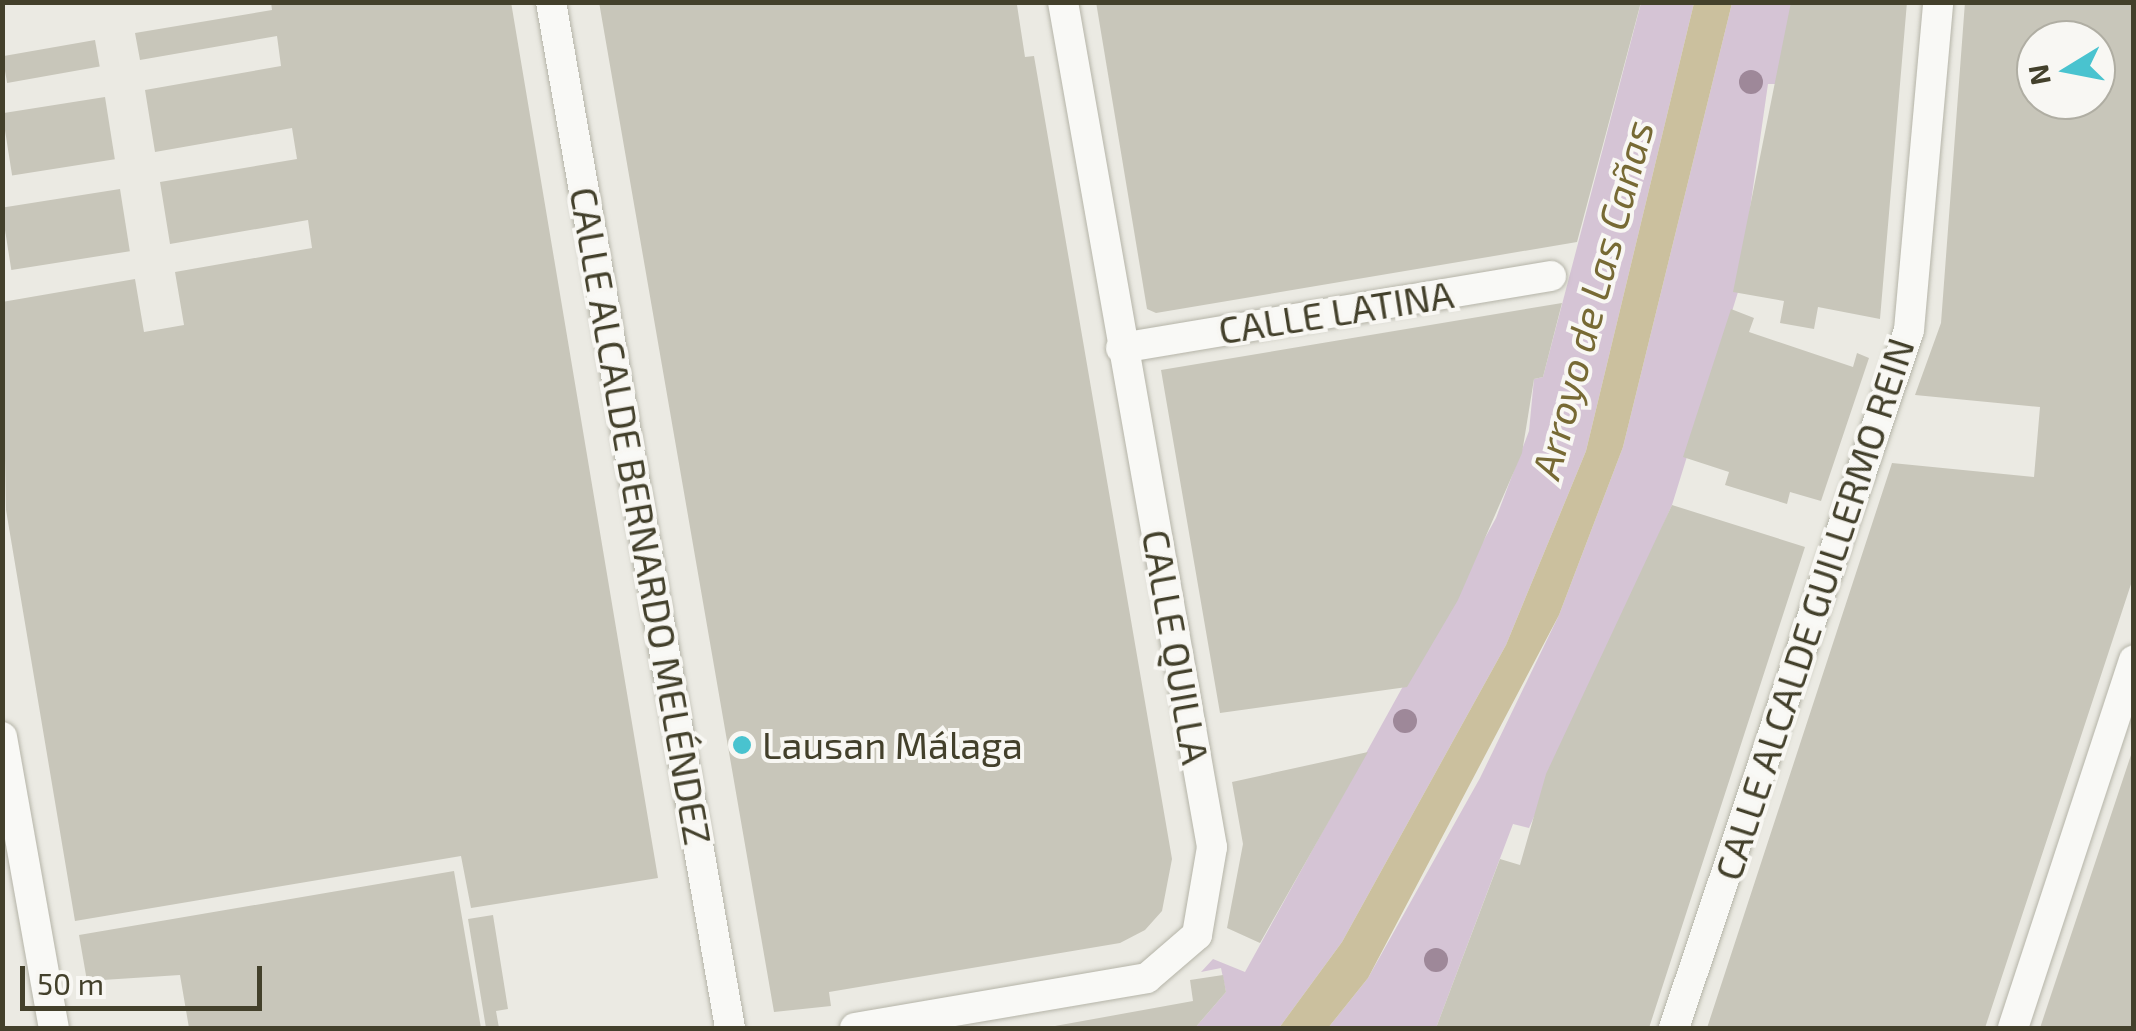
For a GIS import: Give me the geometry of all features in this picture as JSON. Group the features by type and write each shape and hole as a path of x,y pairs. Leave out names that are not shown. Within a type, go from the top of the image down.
{"street":[{"name":"CALLE ALCALDE BERNARDO MELÉNDEZ","path":"551,2 730,1028"},
{"name":"CALLE QUILLA","path":"855,1028 1147,978 1196,936 1212,848 1063,2"},
{"name":"CALLE ALCALDE GUILLERMO REIN","path":"1674,1028 1909,330 1938,2"},
{"name":"CALLE LATINA","path":"1121,348 1552,276"},
{"path":"2013,1028 2134,660"},
{"path":"2,737 54,1028"}],"shaded area":[{"path":"1641,3 1694,3 1586,451 1506,645 1342,942 1279,1028 1195,1028 1226,992 1221,968 1201,972 1213,959 1245,972 1496,518 1529,431 1534,379 1543,377"},
{"path":"1694,3 1732,3 1623,447 1559,615 1368,978 1328,1028 1279,1028 1342,942 1506,645 1586,451"},
{"path":"1732,3 1791,3 1789,31 1779,84 1768,84 1738,292 1672,505 1529,828 1513,824 1436,1028 1328,1028 1368,978 1480,778 1559,615 1623,447"}],"building":[{"path":"271,2 511,2 658,878 471,908 461,856 75,921 6,510 2,302 135,279 144,332 184,325 175,272 312,248 308,220 170,244 160,182 297,159 292,128 155,152 145,90 281,66 277,36 140,60 135,33 272,10"},
{"path":"599,2 1017,5 1025,57 1034,56 1172,859 1162,911 1145,930 1120,943 829,992 831,1006 774,1012"},
{"path":"1096,2 1641,2 1577,242 1156,313 1147,309"},
{"path":"1791,2 1907,2 1880,319 1818,307 1814,329 1780,323 1784,301 1733,292"},
{"path":"1965,2 2134,2 2134,575 1985,1028 1707,1028 1892,463 2034,477 2040,407 1915,395 1941,323"},
{"path":"95,40 100,67 7,83 2,56"},
{"path":"105,97 115,159 12,175 2,113"},
{"path":"120,189 130,251 11,270 2,208"},
{"path":"1562,303 1543,377 1534,379 1522,453 1458,600 1407,687 1220,713 1161,370"},
{"path":"1731,309 1754,318 1749,332 1853,367 1857,353 1869,358 1821,501 1790,492 1787,504 1725,485 1729,472 1683,457"},
{"path":"1672,505 1805,547 1649,1028 1436,1028 1500,859 1520,865 1546,774"},
{"path":"2133,749 2134,1028 2040,1028"},
{"path":"1368,752 1260,943 1227,928 1243,844 1232,782"},
{"path":"454,871 481,1028 189,1028 180,975 87,981 79,935"},
{"path":"493,915 508,1009 496,1011 499,1028 486,1028 468,919"},
{"path":"1223,975 1226,992 1195,1028 1044,1028 1193,1001 1190,980"}],"place":[{"name":"Lausan Málaga","path":"742,745"}],"water label":[{"name":"Arroyo de Las Cañas","path":"1591,299"}]}
